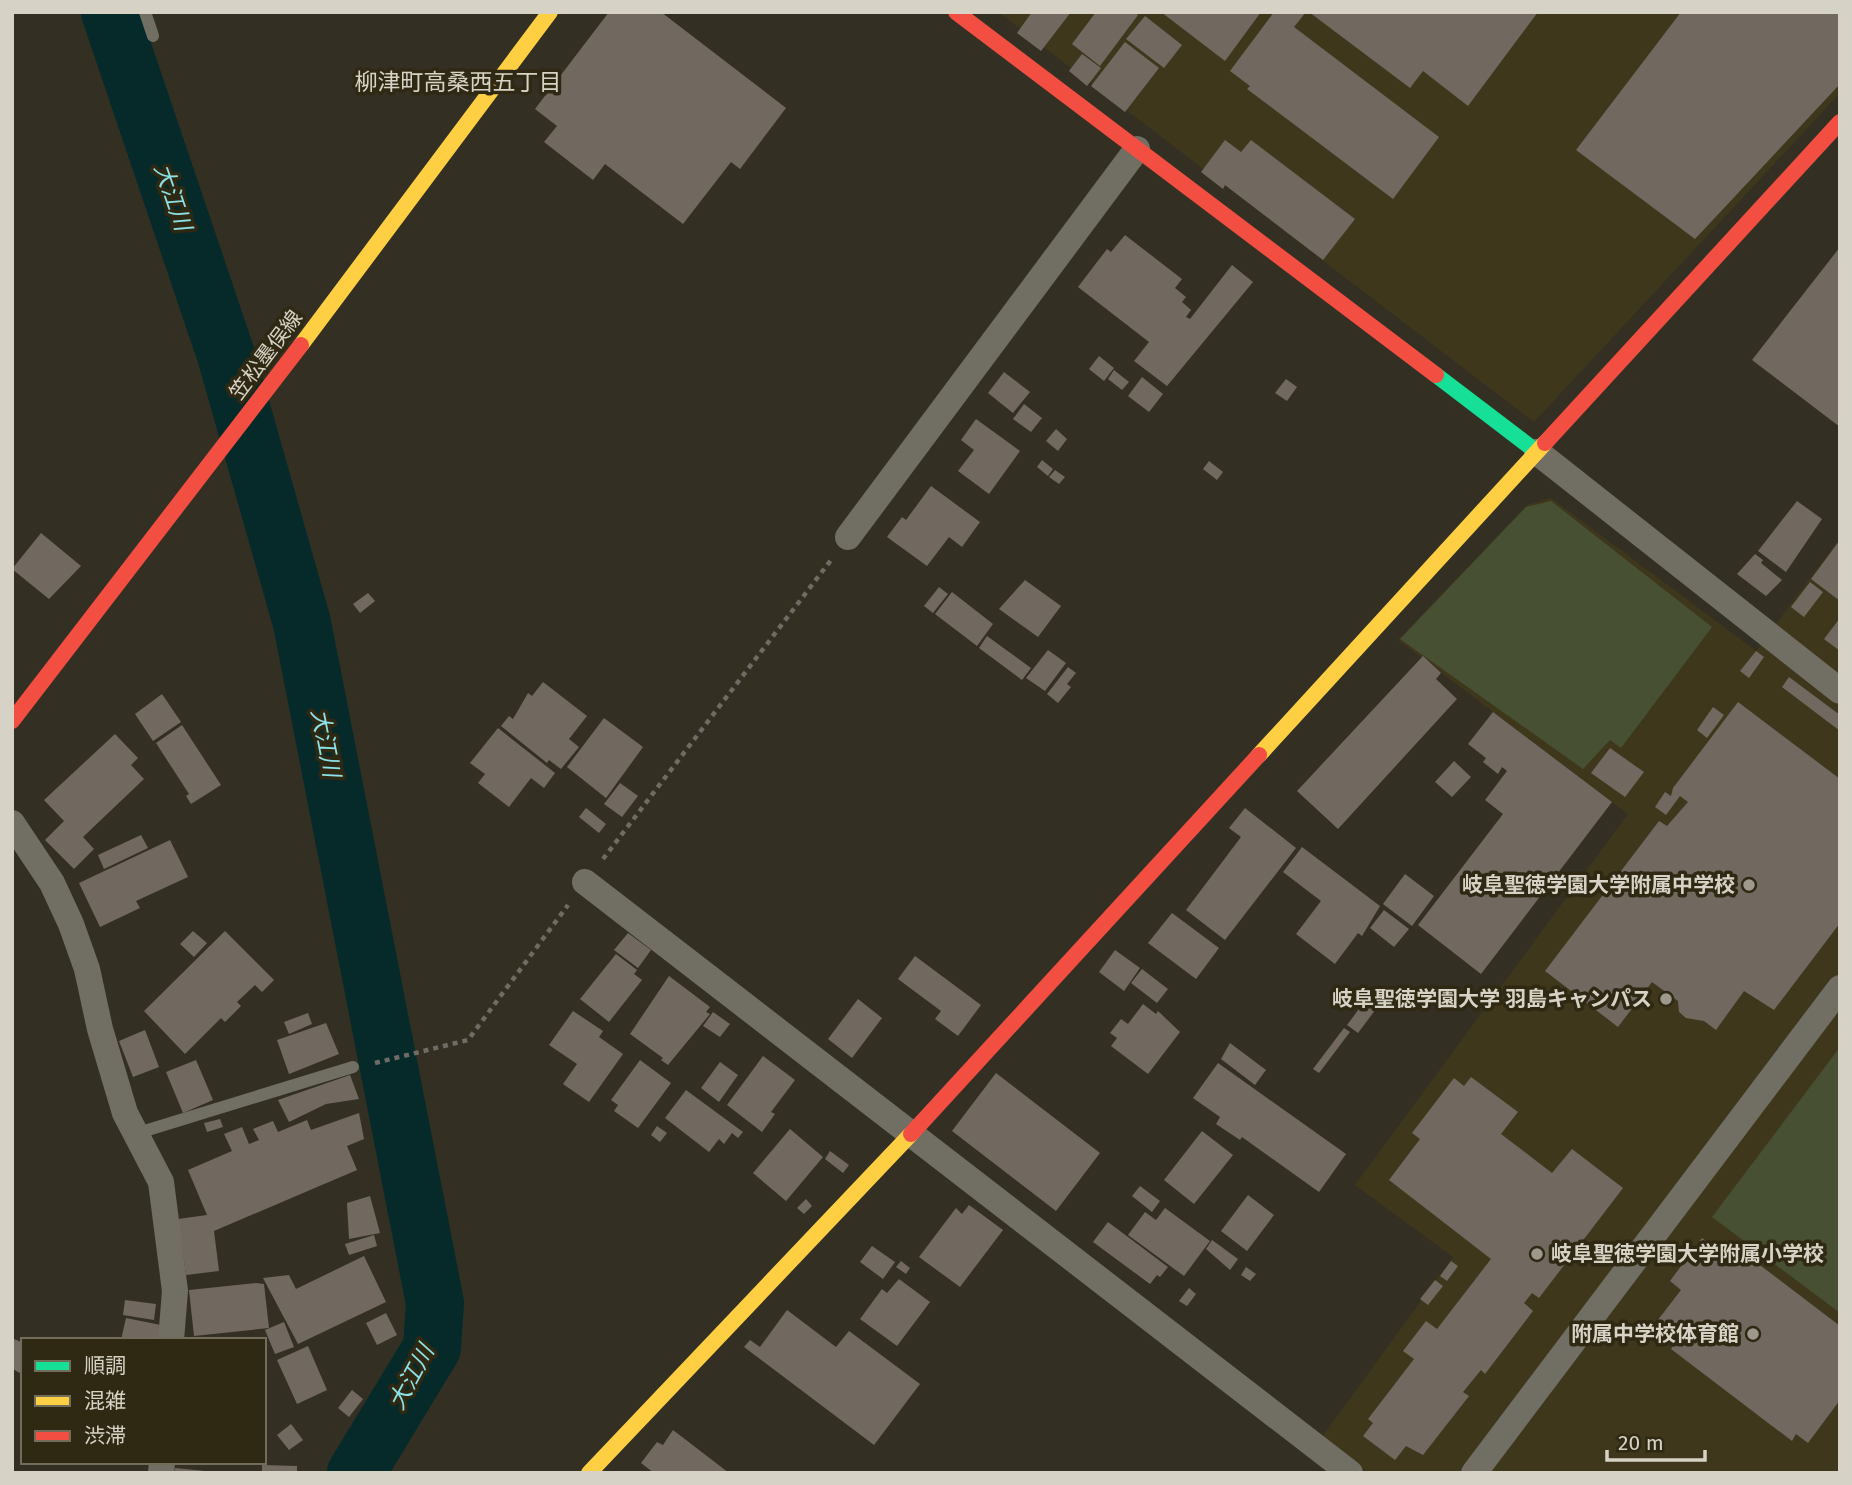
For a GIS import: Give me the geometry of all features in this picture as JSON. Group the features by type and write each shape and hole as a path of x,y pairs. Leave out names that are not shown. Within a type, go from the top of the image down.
{"street":[{"name":"笠松墨俣線","path":"12,721 267,390 550,12"},
{"path":"956,12 1537,452 1840,691"},
{"path":"589,1473 910,1135 1840,122"},
{"path":"848,537 1137,149"},
{"path":"12,823 52,883 71,924 87,969 100,1030 125,1113 138,1133 161,1182 175,1292 171,1338"},
{"path":"585,882 1350,1473"},
{"path":"1474,1473 1840,988"}],"lane":[{"path":"145,12 153,36"},
{"path":"138,1133 353,1067"}],"path":[{"path":"353,1067 412,1056 468,1040 848,537"}],"shaded area":[{"path":"998,12 1840,12 1840,93 1534,422"},
{"name":"岐阜聖徳学園大学 羽島キャンパス","path":"1551,498 1756,651 1840,538 1840,1473 1369,1473 1322,1437 1453,1257 1355,1185 1628,814 1398,640 1527,505"}],"green space":[{"path":"1551,501 1712,627 1621,748 1610,740 1583,769 1400,639 1526,507"},
{"path":"1840,1047 1840,1313 1712,1217"}],"building":[{"path":"609,12 661,12 786,108 740,169 731,162 683,224 605,164 593,180 544,142 557,126 535,109"},
{"path":"1032,12 1071,12 1041,51 1017,33"},
{"path":"1096,12 1135,12 1138,15 1100,66 1072,44"},
{"path":"1161,12 1261,12 1225,61"},
{"path":"1274,12 1306,12 1294,27 1439,137 1393,199 1247,89 1250,86 1230,71"},
{"path":"1309,12 1538,12 1468,106 1423,71 1410,88"},
{"path":"1681,12 1840,12 1840,84 1695,239 1576,150"},
{"path":"1145,16 1182,45 1164,68 1126,39"},
{"path":"1125,42 1159,68 1125,112 1091,86"},
{"path":"1082,54 1101,68 1087,86 1069,71"},
{"path":"1225,140 1241,152 1251,140 1355,219 1323,260 1225,185 1223,189 1201,172"},
{"path":"1125,235 1182,279 1175,288 1186,297 1182,302 1191,310 1186,317 1190,319 1232,265 1253,282 1167,386 1134,361 1149,342 1078,287 1107,249 1111,252"},
{"path":"1840,247 1840,427 1752,360"},
{"path":"1099,356 1114,368 1104,381 1089,369"},
{"path":"1114,370 1129,382 1122,390 1108,379"},
{"path":"1004,372 1030,392 1013,413 988,393"},
{"path":"1142,377 1163,394 1149,412 1128,396"},
{"path":"1286,379 1297,387 1287,401 1275,393"},
{"path":"1024,404 1042,418 1031,432 1013,419"},
{"path":"976,419 1020,451 989,494 958,471 974,450 961,440"},
{"path":"1056,429 1067,439 1058,451 1046,441"},
{"path":"1042,460 1053,469 1048,476 1037,467"},
{"path":"1209,461 1223,472 1217,480 1203,469"},
{"path":"1055,470 1065,477 1059,484 1049,477"},
{"path":"931,486 980,522 962,547 949,537 927,566 887,537 902,517 906,520"},
{"path":"1797,501 1822,519 1786,572 1758,551"},
{"path":"41,533 81,566 49,599 12,569"},
{"path":"1840,540 1840,601 1811,579"},
{"path":"1755,554 1763,560 1761,563 1782,580 1766,596 1737,574"},
{"path":"1025,580 1061,606 1038,637 999,609"},
{"path":"1810,582 1823,592 1804,617 1791,607"},
{"path":"939,587 948,594 933,613 924,606"},
{"path":"952,592 993,624 977,646 935,614"},
{"path":"368,593 375,601 360,613 353,604"},
{"path":"1840,618 1840,651 1824,639"},
{"path":"987,636 1031,668 1022,680 979,648"},
{"path":"1048,650 1066,663 1045,691 1026,678"},
{"path":"1756,651 1764,657 1749,678 1740,671"},
{"path":"1423,656 1441,673 1436,679 1457,699 1338,829 1297,791"},
{"path":"1068,667 1076,673 1067,684 1071,687 1058,703 1047,694"},
{"path":"1789,677 1840,715 1840,731 1782,687"},
{"path":"543,682 587,716 569,739 579,747 561,769 549,760 547,763 501,726 509,716 513,719 528,693 532,696"},
{"path":"162,694 181,722 153,741 135,714"},
{"path":"1738,702 1840,779 1840,923 1774,1010 1744,991 1716,1030 1704,1021 1686,1018 1679,1012 1678,1001 1652,982 1618,1027 1545,971 1659,821 1667,826 1688,802 1680,796 1666,815 1655,807 1665,792 1671,796 1673,788"},
{"path":"1713,707 1724,715 1707,738 1697,730"},
{"path":"1493,712 1612,802 1481,974 1418,925 1503,814 1485,800 1507,771 1502,767 1498,774 1483,762 1486,758 1468,744"},
{"path":"604,718 643,747 606,798 567,767"},
{"path":"182,725 221,785 191,804 186,796 189,794 156,743"},
{"path":"498,728 555,773 544,788 531,778 509,807 478,783 485,774 470,763"},
{"path":"115,734 138,758 131,765 144,779 83,837 94,849 74,869 45,840 64,821 44,800"},
{"path":"1610,748 1644,772 1625,797 1591,773"},
{"path":"1454,761 1471,777 1452,797 1435,782"},
{"path":"620,783 638,796 622,817 604,804"},
{"path":"586,808 606,824 599,833 579,817"},
{"path":"1245,808 1296,848 1225,940 1186,910 1241,837 1229,828"},
{"path":"141,835 148,848 104,869 98,855"},
{"path":"170,840 188,877 136,901 140,908 100,927 79,883"},
{"path":"1302,847 1380,906 1362,936 1358,933 1335,964 1296,934 1321,901 1283,872"},
{"path":"1405,874 1434,896 1412,926 1383,904"},
{"path":"1384,910 1409,929 1394,947 1370,928"},
{"path":"1172,913 1219,948 1196,979 1148,943"},
{"path":"193,931 207,943 194,957 180,944"},
{"path":"225,931 274,980 262,992 255,985 237,1002 241,1006 225,1022 221,1018 185,1054 144,1011"},
{"path":"628,933 651,950 638,968 614,950"},
{"path":"1115,950 1140,968 1124,991 1099,972"},
{"path":"616,954 637,970 634,974 642,980 609,1022 580,999"},
{"path":"915,956 981,1005 958,1036 935,1019 941,1011 898,979"},
{"path":"1142,969 1168,989 1157,1003 1131,983"},
{"path":"669,976 710,1007 706,1012 710,1014 668,1065 661,1060 663,1058 630,1034"},
{"path":"1368,997 1379,1005 1358,1033 1347,1025"},
{"path":"858,999 882,1018 852,1058 828,1039"},
{"path":"1143,1004 1156,1014 1158,1011 1180,1032 1148,1074 1111,1046 1117,1038 1110,1033 1121,1019 1128,1024"},
{"path":"573,1011 603,1031 599,1037 623,1054 589,1102 563,1084 577,1064 549,1045"},
{"path":"713,1012 730,1024 720,1037 703,1026"},
{"path":"308,1013 312,1024 289,1034 284,1022"},
{"path":"326,1023 339,1054 289,1074 277,1040"},
{"path":"1344,1028 1350,1032 1319,1073 1313,1069"},
{"path":"145,1030 159,1067 133,1077 119,1041"},
{"path":"1230,1043 1266,1070 1255,1085 1221,1059"},
{"path":"763,1056 795,1080 771,1112 775,1114 762,1132 727,1105"},
{"path":"196,1060 213,1100 183,1113 166,1072"},
{"path":"640,1060 671,1083 638,1128 614,1111 618,1105 611,1100"},
{"path":"720,1062 738,1075 719,1102 701,1088"},
{"path":"1218,1063 1346,1154 1319,1192 1242,1137 1240,1140 1216,1124 1220,1117 1193,1098"},
{"path":"996,1073 1100,1153 1056,1211 952,1131"},
{"path":"350,1075 359,1099 326,1104 289,1122 278,1100"},
{"path":"1471,1077 1518,1112 1501,1134 1552,1173 1572,1149 1623,1188 1539,1298 1532,1293 1524,1303 1533,1311 1485,1374 1481,1370 1463,1392 1469,1396 1423,1455 1406,1446 1395,1460 1363,1436 1373,1423 1368,1419 1414,1359 1403,1351 1426,1321 1437,1329 1491,1259 1389,1180 1420,1139 1412,1133 1454,1078 1464,1086"},
{"path":"686,1090 743,1132 738,1138 732,1133 724,1144 719,1139 709,1152 665,1118"},
{"path":"359,1113 364,1139 347,1146 357,1170 214,1231 219,1271 186,1275 178,1219 207,1215 188,1170 232,1151 224,1134 242,1127 249,1144 259,1140 253,1129 273,1121 278,1132 307,1120 311,1130"},
{"path":"220,1119 223,1127 207,1132 204,1123"},
{"path":"657,1126 667,1133 660,1142 651,1135"},
{"path":"790,1129 823,1157 786,1201 753,1173"},
{"path":"1202,1131 1233,1155 1194,1204 1164,1180"},
{"path":"830,1151 849,1165 843,1173 825,1159"},
{"path":"1140,1186 1160,1201 1152,1212 1132,1196"},
{"path":"1248,1195 1274,1215 1247,1251 1221,1231"},
{"path":"370,1196 380,1233 349,1239 347,1203"},
{"path":"806,1199 812,1206 804,1214 797,1208"},
{"path":"969,1205 1003,1230 960,1287 919,1257 956,1208 962,1214"},
{"path":"1165,1208 1210,1241 1184,1276 1128,1235 1145,1212 1156,1220"},
{"path":"1108,1222 1168,1267 1160,1277 1157,1275 1150,1284 1093,1242"},
{"path":"374,1235 377,1246 349,1255 345,1244"},
{"name":"附属中学校体育館","path":"1702,1238 1736,1264 1744,1253 1840,1326 1840,1400 1808,1443 1796,1434 1792,1441 1671,1349 1676,1342 1654,1325 1681,1290 1670,1281"},
{"path":"1212,1240 1238,1259 1230,1270 1206,1249"},
{"path":"872,1246 895,1262 883,1279 860,1262"},
{"path":"364,1256 386,1302 298,1344 263,1278 289,1275 296,1289"},
{"path":"901,1261 910,1268 906,1274 896,1267"},
{"path":"1451,1261 1458,1266 1447,1281 1440,1276"},
{"path":"1246,1267 1256,1274 1250,1281 1241,1275"},
{"path":"899,1279 930,1302 897,1346 860,1319 882,1289 887,1293"},
{"path":"1435,1280 1443,1286 1428,1305 1420,1299"},
{"path":"264,1284 269,1328 194,1336 189,1290"},
{"path":"1189,1288 1196,1294 1187,1306 1179,1301"},
{"path":"125,1300 156,1304 154,1320 123,1315"},
{"path":"787,1310 836,1347 849,1331 920,1384 874,1445 744,1347 750,1340 760,1347"},
{"path":"386,1313 397,1335 377,1345 366,1323"},
{"path":"126,1318 161,1325 159,1338 121,1338"},
{"path":"284,1322 294,1347 275,1354 265,1330"},
{"path":"308,1346 327,1390 297,1404 277,1360"},
{"path":"352,1390 363,1399 349,1417 338,1408"},
{"path":"291,1424 303,1440 289,1450 277,1435"},
{"path":"673,1430 729,1473 654,1473 641,1463 657,1442 663,1445"},
{"path":"262,1465 297,1466 297,1473 262,1473"},
{"path":"175,1468 205,1471 205,1473 174,1473"}],"waterway":[{"name":"大江川","path":"110,12 226,355 302,623 435,1303 432,1348 356,1473"}],"traffic: fast":[{"path":"1436,375 1537,452"}],"traffic: slow":[{"path":"301,345 550,12"},
{"path":"1259,755 1545,443"},
{"path":"589,1473 911,1134"}],"traffic: jam":[{"path":"956,12 1436,375"},
{"path":"1545,443 1840,122"},
{"path":"12,721 301,345"},
{"path":"911,1134 1259,755"}],"place":[{"name":"岐阜聖徳学園大学附属中学校","path":"1749,885"},
{"name":"岐阜聖徳学園大学 羽島キャンパス","path":"1666,999"},
{"name":"岐阜聖徳学園大学附属小学校","path":"1537,1254"},
{"name":"附属中学校体育館","path":"1753,1334"}],"district":[{"name":"柳津町高桑西五丁目","path":"458,82"}]}
